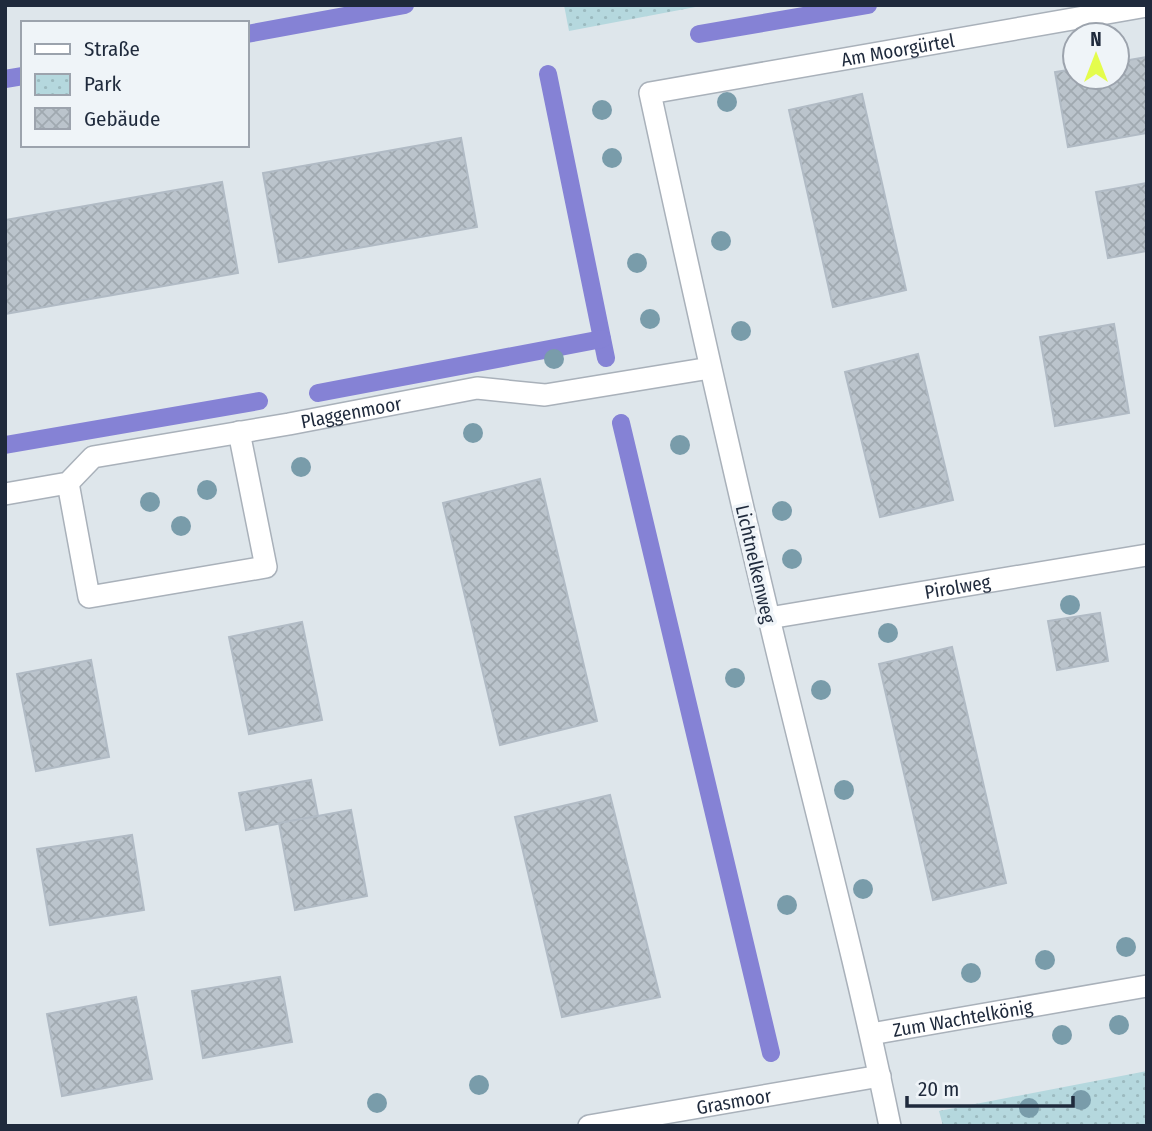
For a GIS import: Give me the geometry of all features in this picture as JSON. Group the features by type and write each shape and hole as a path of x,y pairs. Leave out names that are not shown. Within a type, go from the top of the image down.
{"street":[{"name":"Am Moorgürtel","path":"650,93 1147,6"},
{"name":"Lichtnelkenweg","path":"650,93 710,368 871,1034"},
{"name":"Plaggenmoor","path":"68,483 93,457 477,388 545,395 710,368"},
{"path":"5,494 68,483 89,597 266,568 239,432"},
{"name":"Pirolweg","path":"769,618 1147,555"},
{"name":"Zum Wachtelkönig","path":"890,1126 871,1034 1147,986"},
{"name":"Grasmoor","path":"589,1126 880,1076"}],"green space":[{"path":"564,5 706,5 569,31"},
{"path":"1147,1071 1147,1126 943,1126 939,1111"}],"building":[{"path":"1147,57 1147,133 1068,147 1055,72 1061,71 1061,91 1131,91 1131,60"},
{"path":"862,94 906,290 833,307 789,110"},
{"path":"461,138 477,227 279,262 263,173"},
{"path":"222,182 238,273 5,314 5,220"},
{"path":"1147,183 1147,251 1108,258 1096,192"},
{"path":"1114,324 1129,413 1055,426 1040,337"},
{"path":"918,354 953,500 880,517 845,372"},
{"path":"540,479 597,721 500,745 443,503"},
{"path":"1100,613 1108,661 1057,670 1048,621"},
{"path":"302,622 322,720 249,734 229,637"},
{"path":"952,647 1006,883 933,900 879,664"},
{"path":"91,660 109,757 36,771 17,674"},
{"path":"311,780 318,816 246,830 239,793"},
{"path":"610,795 660,997 562,1017 515,817"},
{"path":"351,810 367,896 295,910 279,823"},
{"path":"132,835 144,910 50,925 37,849"},
{"path":"280,977 292,1042 203,1058 192,991"},
{"path":"136,997 152,1079 62,1096 47,1014"}],"waterway":[{"path":"248,34 405,5"},
{"path":"699,34 868,5"},
{"path":"548,74 606,358"},
{"path":"5,79 21,76"},
{"path":"318,393 602,339"},
{"path":"5,445 259,401"},
{"path":"621,423 771,1053"}]}
